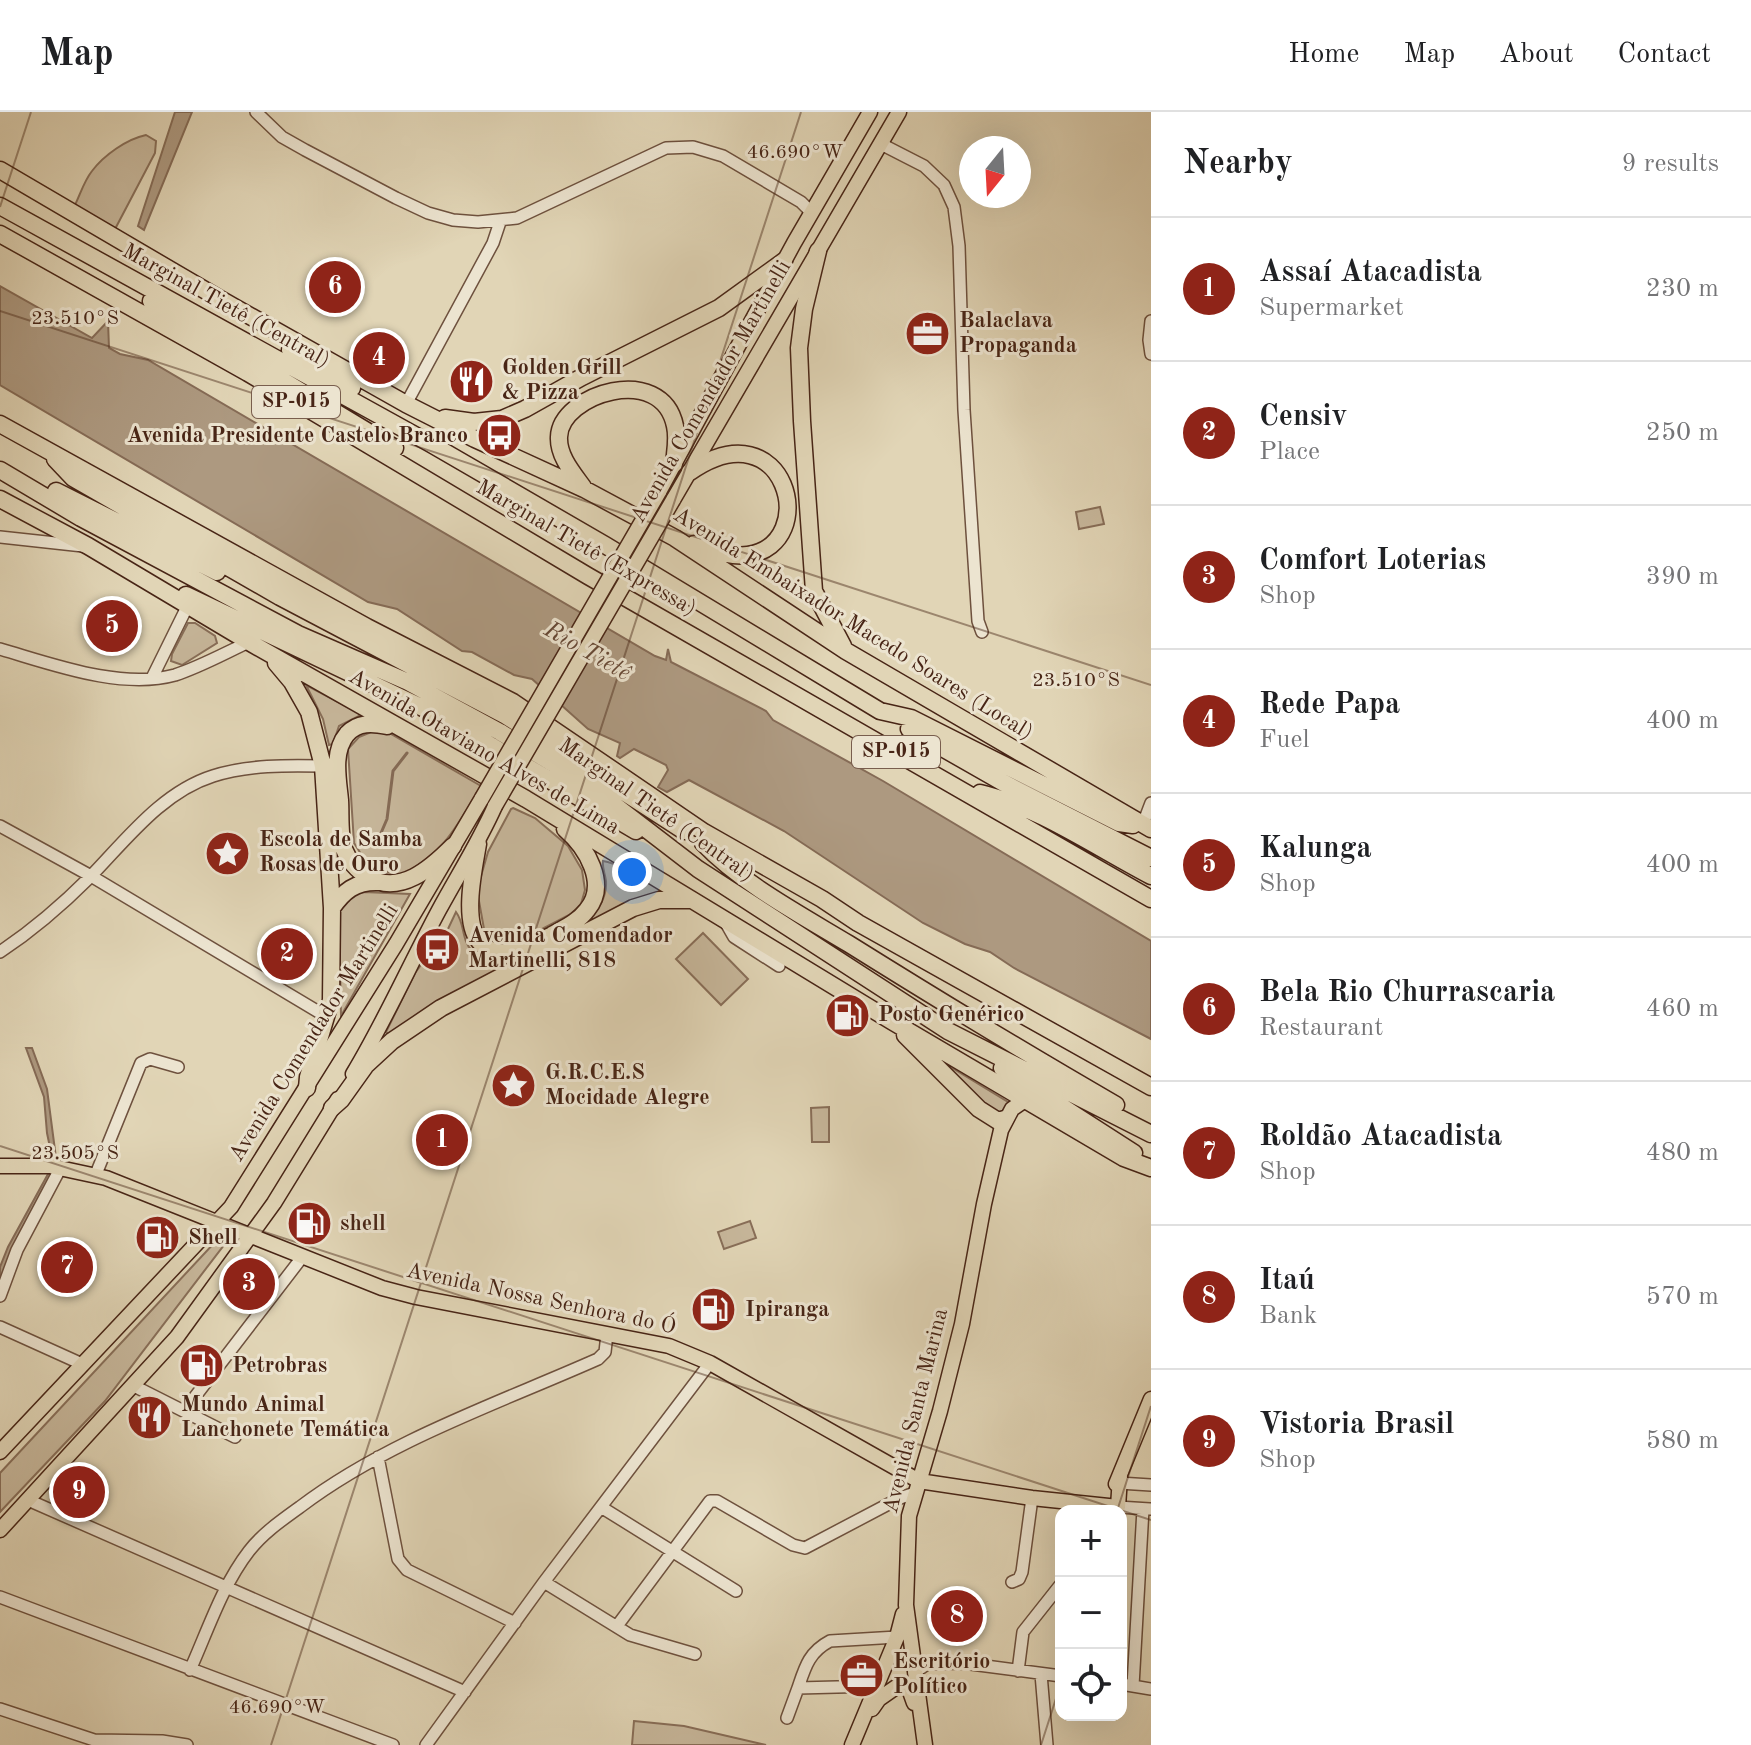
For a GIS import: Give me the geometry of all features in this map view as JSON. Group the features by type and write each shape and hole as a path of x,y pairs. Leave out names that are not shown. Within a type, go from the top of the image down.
{"highway":[{"path":"0,170 220,299 250,326 417,427 431,444 983,772 1151,858"},
{"name":"Marginal Tietê (Central)","path":"0,206 431,444"},
{"name":"Marginal Tietê (Expressa)","path":"0,234 248,373 458,499 1151,899"},
{"path":"818,251 804,309 799,348 814,591 846,651"},
{"path":"91,257 118,280 432,472 458,499"},
{"path":"427,415 463,422 502,419 719,308 784,261"},
{"name":"Avenida Embaixador Macedo Soares (Local)","path":"220,299 406,404 482,443 584,489 675,538 846,651 1147,827"},
{"path":"584,489 565,460 560,446 562,425 584,404 622,389 634,388 649,393 662,402 671,414 676,437 674,464"},
{"path":"0,424 367,627 513,702 704,832 858,923 1151,1087"},
{"path":"45,449 73,478 280,597"},
{"path":"675,538 723,553 746,555 766,549 777,541 786,519 782,482 775,469 762,459 750,454 726,453 690,472"},
{"path":"0,468 7,466 261,593 280,597"},
{"name":"Marginal Tietê (Central)","path":"0,468 81,518 298,634 408,682 500,732 586,783 698,869 948,1031 1151,1134"},
{"name":"Avenida Otaviano Alves de Lima","path":"0,499 88,546 267,653 526,799 1124,1158 1151,1167"},
{"path":"169,593 192,596 446,719 698,869"},
{"name":"Avenida Otaviano Alves de Lima","path":"280,597 460,690 506,716 703,843 805,899 858,923"},
{"path":"267,653 302,697 315,730 323,766 332,908 331,1000 307,1088"},
{"path":"880,711 911,718 1119,823 1147,827"},
{"path":"376,882 352,863 344,849 338,754 345,737 360,725 373,723 400,729"},
{"path":"960,788 998,797 1151,876"},
{"path":"478,844 470,888 470,910 474,932 488,949 501,953 527,948 584,914 591,906 595,891 591,863 571,834 526,799"},
{"path":"703,843 757,886 829,932 996,1035 1151,1125"},
{"path":"332,908 359,882 407,881 428,869 453,846"},
{"path":"332,1108 366,1065 392,1041 441,1008 633,908 675,898 687,898 701,904"},
{"path":"893,1022 934,1067 979,1109 998,1121 1005,1119"},
{"path":"948,1031 1130,1149 1151,1167"}],"main road":[{"name":"Avenida Comendador Martinelli","path":"0,1452 231,1207 307,1088 482,798 659,492 784,261 870,112"},
{"name":"Avenida Comendador Martinelli","path":"0,1530 177,1337 251,1236 381,1027 495,806 899,112"},
{"path":"1005,1119 1012,1109 1025,1100"},
{"name":"Avenida Santa Marina","path":"925,1745 906,1605 909,1516 962,1324 984,1204 1005,1119"},
{"name":"Avenida Nossa Senhora do Ó","path":"0,1166 61,1167 96,1174 382,1288 669,1346 710,1363 917,1487"},
{"path":"1112,1505 1151,1399"},
{"path":"917,1487 1093,1505"},
{"path":"852,1745 897,1637 906,1605"},
{"path":"865,1713 899,1685 909,1689 915,1708 921,1713"}],"street":[{"path":"256,112 282,137 428,213 453,220 500,222 536,211 666,148 679,147 693,147 723,156 801,202 812,213"},
{"path":"881,144 924,166 944,185 954,207 959,246 964,410 978,621 982,632"},
{"path":"406,404 493,243 500,222"},
{"path":"1151,321 1151,354"},
{"path":"0,537 88,546"},
{"path":"152,678 188,605"},
{"path":"0,649 106,677 152,678 175,675 249,642"},
{"path":"0,952 54,912 164,804 184,790 210,777 273,766 323,766"},
{"path":"1147,827 1151,803"},
{"path":"0,826 91,876 327,1017"},
{"path":"721,916 734,937 779,966"},
{"path":"96,1174 141,1063 150,1059 178,1067"},
{"path":"0,1296 17,1250 61,1167"},
{"path":"184,1411 303,1256"},
{"path":"0,1327 82,1364"},
{"path":"190,1670 226,1587 240,1563 265,1533 318,1494 378,1457 598,1359 605,1352 607,1334"},
{"path":"426,1745 544,1582 710,1363"},
{"path":"134,1386 235,1437"},
{"path":"378,1457 398,1559 407,1570 515,1623"},
{"path":"1120,1480 1151,1485"},
{"path":"617,1626 712,1500 793,1545 805,1548 917,1487"},
{"path":"1012,1582 1019,1579 1022,1572 1032,1498"},
{"path":"28,1500 465,1692"},
{"path":"601,1507 736,1591"},
{"path":"1127,1508 1147,1509 1127,1685 1151,1689"},
{"path":"544,1582 642,1640 695,1654"},
{"path":"1018,1671 1023,1632 1055,1592"},
{"path":"0,1597 393,1745"},
{"path":"787,1718 807,1662 821,1646 830,1641 897,1637"},
{"path":"914,1673 927,1664 943,1662 1055,1675"},
{"path":"1041,1674 1047,1745"},
{"path":"798,1688 876,1686"},
{"path":"0,1709 90,1742 162,1741 187,1745"}],"shaded area":[{"path":"146,135 156,141 155,153 114,231 74,207 97,165 124,144"},
{"path":"1100,507 1104,524 1079,529 1076,512"},
{"path":"188,623 195,623 215,636 217,643 182,665 171,661 172,654"},
{"path":"306,685 359,713 359,716 339,726 333,744 329,745 323,719"},
{"path":"376,730 391,734 481,786 440,847 402,875 370,868 354,843 348,749 359,737"},
{"path":"513,808 535,818 568,846 582,870 585,890 581,904 571,914 519,941 509,943 493,939 484,929 477,890 488,852"},
{"path":"603,861 628,870 671,895 390,1036 386,1032 415,973 448,929 456,912 466,942 475,954 497,964 515,960 592,915 605,892"},
{"path":"349,894 410,894 341,1016 339,909"},
{"path":"703,933 748,979 721,1005 676,959"},
{"path":"944,1063 1008,1102 1009,1106 1000,1113 989,1111"},
{"path":"829,1107 829,1142 812,1142 811,1108"},
{"path":"750,1221 756,1238 724,1249 718,1232"},
{"path":"216,1241 224,1245 105,1401 0,1512 0,1473"},
{"path":"634,1721 684,1726 766,1745 632,1745"}],"water":[{"path":"175,112 192,112 144,230 138,226"},
{"name":"Rio Tietê","path":"0,286 92,338 108,321 109,348 120,354 148,360 655,656 666,660 668,649 671,662 766,711 773,720 883,781 1151,941 1151,1039 1014,968 990,952 965,944 923,923 784,831 689,780 667,792 658,787 668,770 666,765 634,749 620,758 617,756 620,743 588,729 532,679 514,675 472,652 462,651 397,609 368,602 0,385"},
{"path":"26,1048 32,1048 47,1089 56,1158 52,1157 47,1133 44,1097"},
{"path":"48,1174 54,1174 0,1287 0,1267 8,1247"}],"waterway":[{"path":"378,840 387,819 393,771 407,753"}],"place":[{"name":"Bela Rio Churrascaria","path":"335,287"},
{"name":"Balaclava Propaganda","path":"928,334"},
{"name":"Rede Papa","path":"379,358"},
{"name":"Golden Grill & Pizza","path":"471,381"},
{"name":"Avenida Presidente Castelo Branco","path":"499,436"},
{"name":"Kalunga","path":"112,626"},
{"name":"Escola de Samba Rosas de Ouro","path":"228,853"},
{"name":"Avenida Comendador Martinelli, 818","path":"437,949"},
{"name":"Censiv","path":"287,954"},
{"name":"Posto Genérico","path":"847,1015"},
{"name":"G.R.C.E.S Mocidade Alegre","path":"514,1086"},
{"name":"Assaí Atacadista","path":"442,1140"},
{"name":"shell","path":"309,1224"},
{"name":"Shell","path":"157,1238"},
{"name":"Roldão Atacadista","path":"67,1267"},
{"name":"Comfort Loterias","path":"249,1284"},
{"name":"Ipiranga","path":"714,1310"},
{"name":"Petrobras","path":"201,1366"},
{"name":"Mundo Animal Lanchonete Temática","path":"150,1418"},
{"name":"Vistoria Brasil","path":"79,1492"},
{"name":"Itaú","path":"957,1616"},
{"name":"Escritório Político","path":"862,1675"}]}
